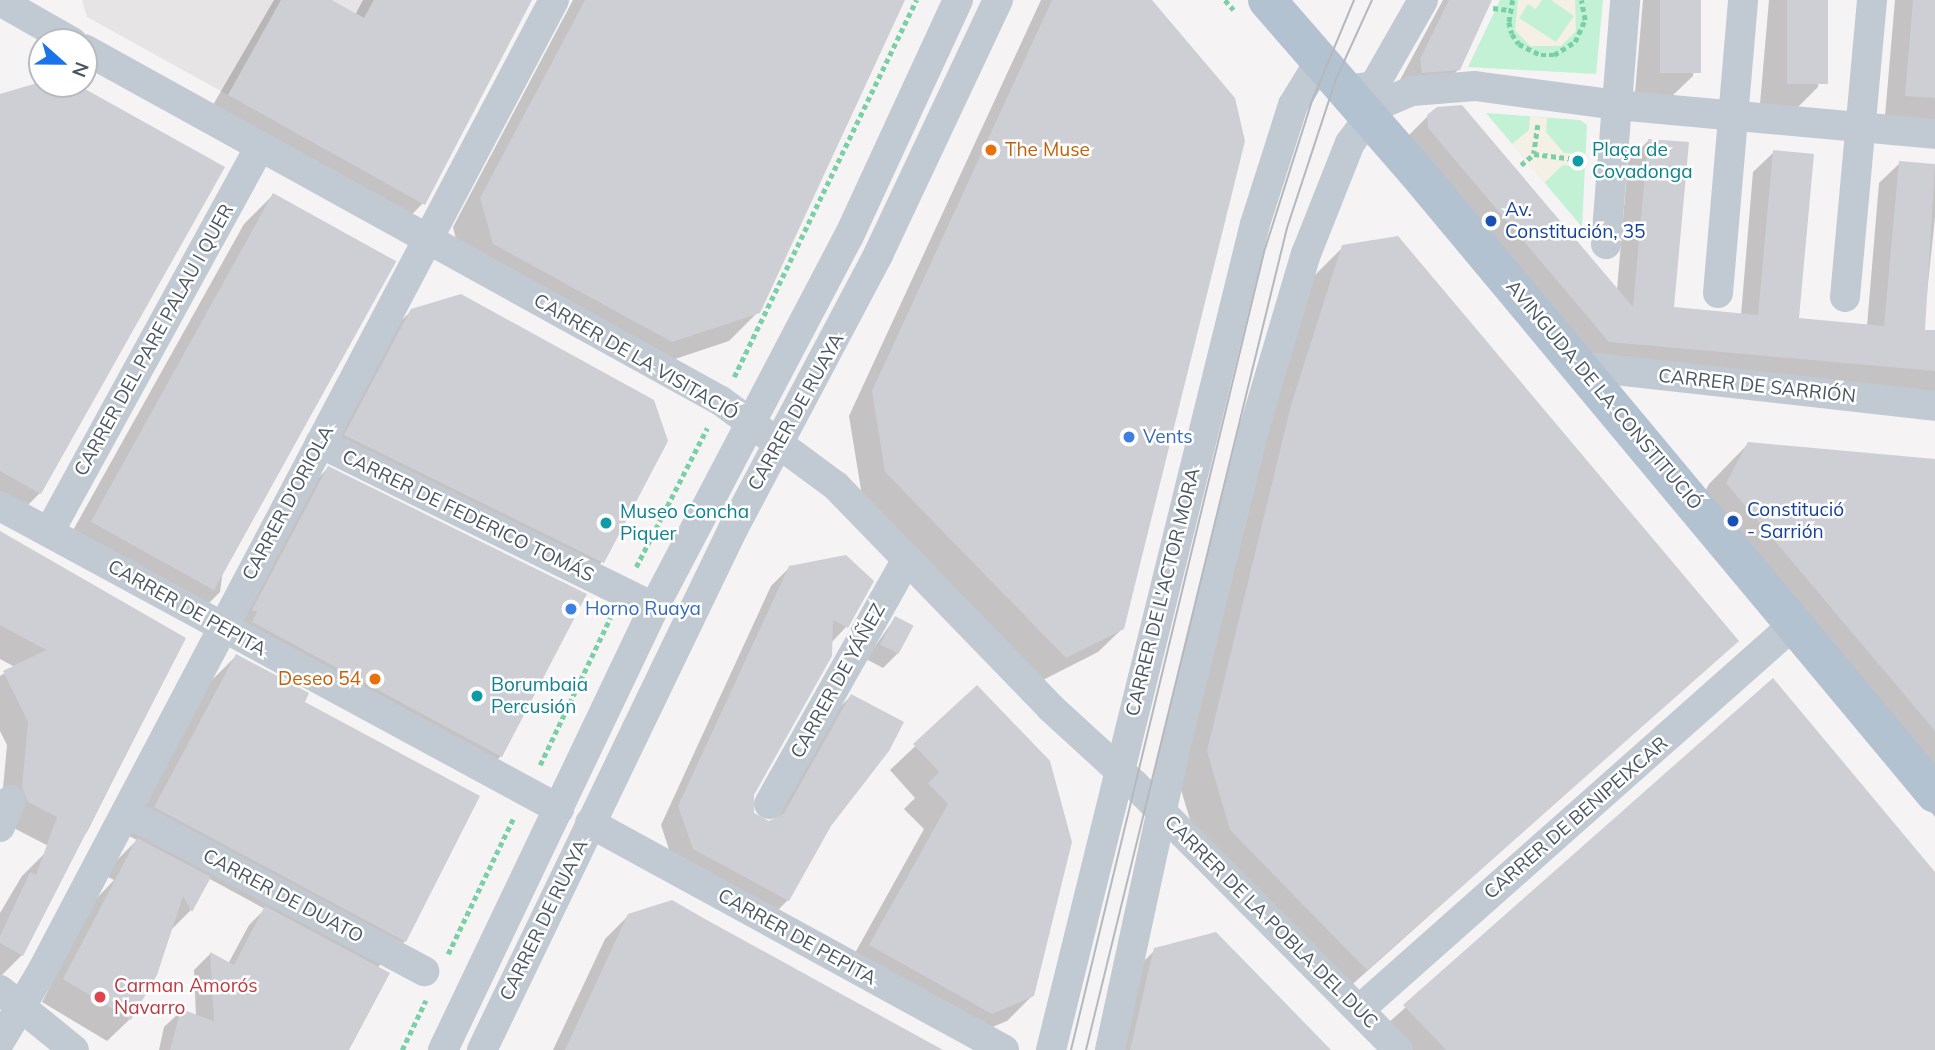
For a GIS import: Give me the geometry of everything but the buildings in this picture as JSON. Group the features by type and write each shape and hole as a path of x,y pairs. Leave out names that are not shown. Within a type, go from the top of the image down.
{"main road":[{"name":"AVINGUDA DE LA CONSTITUCIÓ","path":"1267,0 1358,103 1580,366 1935,794"}],"street":[{"name":"CARRER D'ORIOLA","path":"0,1041 10,997 41,973 554,0"},
{"name":"CARRER DE RUAYA","path":"443,1050 654,607 849,236 958,0"},
{"name":"CARRER DE RUAYA","path":"482,1050 733,529 862,288 998,0"},
{"path":"1110,1050 1153,804 1292,296 1350,143 1358,103 1389,67 1423,0"},
{"path":"1606,244 1625,0"},
{"path":"1718,293 1743,0"},
{"path":"1845,297 1872,0"},
{"path":"0,1 47,28"},
{"name":"CARRER DE LA VISITACIÓ","path":"98,56 720,401 836,486 1051,708 1153,804"},
{"name":"CARRER DE L'ACTOR MORA","path":"1051,1050 1255,224 1293,105 1320,61"},
{"path":"1389,67 1393,84 1412,91"},
{"path":"1358,103 1381,104 1412,91 1475,86 1617,105 1935,134"},
{"name":"CARRER DEL PARE PALAU I QUER","path":"49,532 260,148"},
{"name":"CARRER DE SARRIÓN","path":"1580,366 1935,406"},
{"name":"CARRER DE FEDERICO TOMÁS","path":"320,443 654,607"},
{"name":"CARRER DE PEPITA","path":"0,506 222,629 559,809"},
{"name":"CARRER DE YÁÑEZ","path":"769,804 906,559"},
{"name":"CARRER DE BENIPEIXCAR","path":"1359,1010 1793,626"},
{"name":"CARRER DE LA POBLA DEL DUC","path":"1153,804 1398,1050"},
{"name":"CARRER DE DUATO","path":"143,821 432,976"},
{"name":"CARRER DE PEPITA","path":"590,823 1004,1050"},
{"path":"10,997 74,1050"}],"path":[{"path":"730,384 767,317 916,0"},
{"path":"1513,0 1509,9 1509,22 1519,44 1541,55 1554,55 1565,51 1582,32 1581,0"},
{"path":"1493,8 1509,9"},
{"path":"1521,165 1534,154 1540,113"},
{"path":"1534,154 1591,161"},
{"path":"630,578 702,437"},
{"path":"536,772 612,613"},
{"path":"402,1050 432,976 518,810"}],"shaded area":[{"path":"82,0 281,0 228,95 87,17"},
{"path":"332,0 374,0 364,18"}],"green space":[{"path":"1500,0 1603,0 1596,74 1468,67"},
{"path":"1486,113 1580,120 1587,125 1582,227"}],"sand":[{"path":"1518,0 1542,0 1536,9 1528,4 1519,18 1556,42 1574,16 1551,0 1575,0 1576,31 1561,46 1530,46 1515,30"},
{"path":"1530,116 1547,118 1546,132 1564,153 1588,155 1587,168 1563,165 1544,183 1512,144 1529,130"}],"tram line":[{"path":"1071,1050 1264,252 1312,101 1354,0"},
{"path":"1086,1050 1287,228 1336,79 1372,0"}],"place":[{"name":"The Muse","path":"991,150"},
{"name":"Plaça de Covadonga","path":"1578,161"},
{"name":"Av. Constitución, 35","path":"1491,221"},
{"name":"Vents","path":"1129,437"},
{"name":"Constitució - Sarrión","path":"1733,521"},
{"name":"Museo Concha Piquer","path":"606,523"},
{"name":"Horno Ruaya","path":"571,609"},
{"name":"Deseo 54","path":"375,679"},
{"name":"Borumbaia Percusión","path":"477,696"},
{"name":"Carman Amorós Navarro","path":"100,997"}]}
